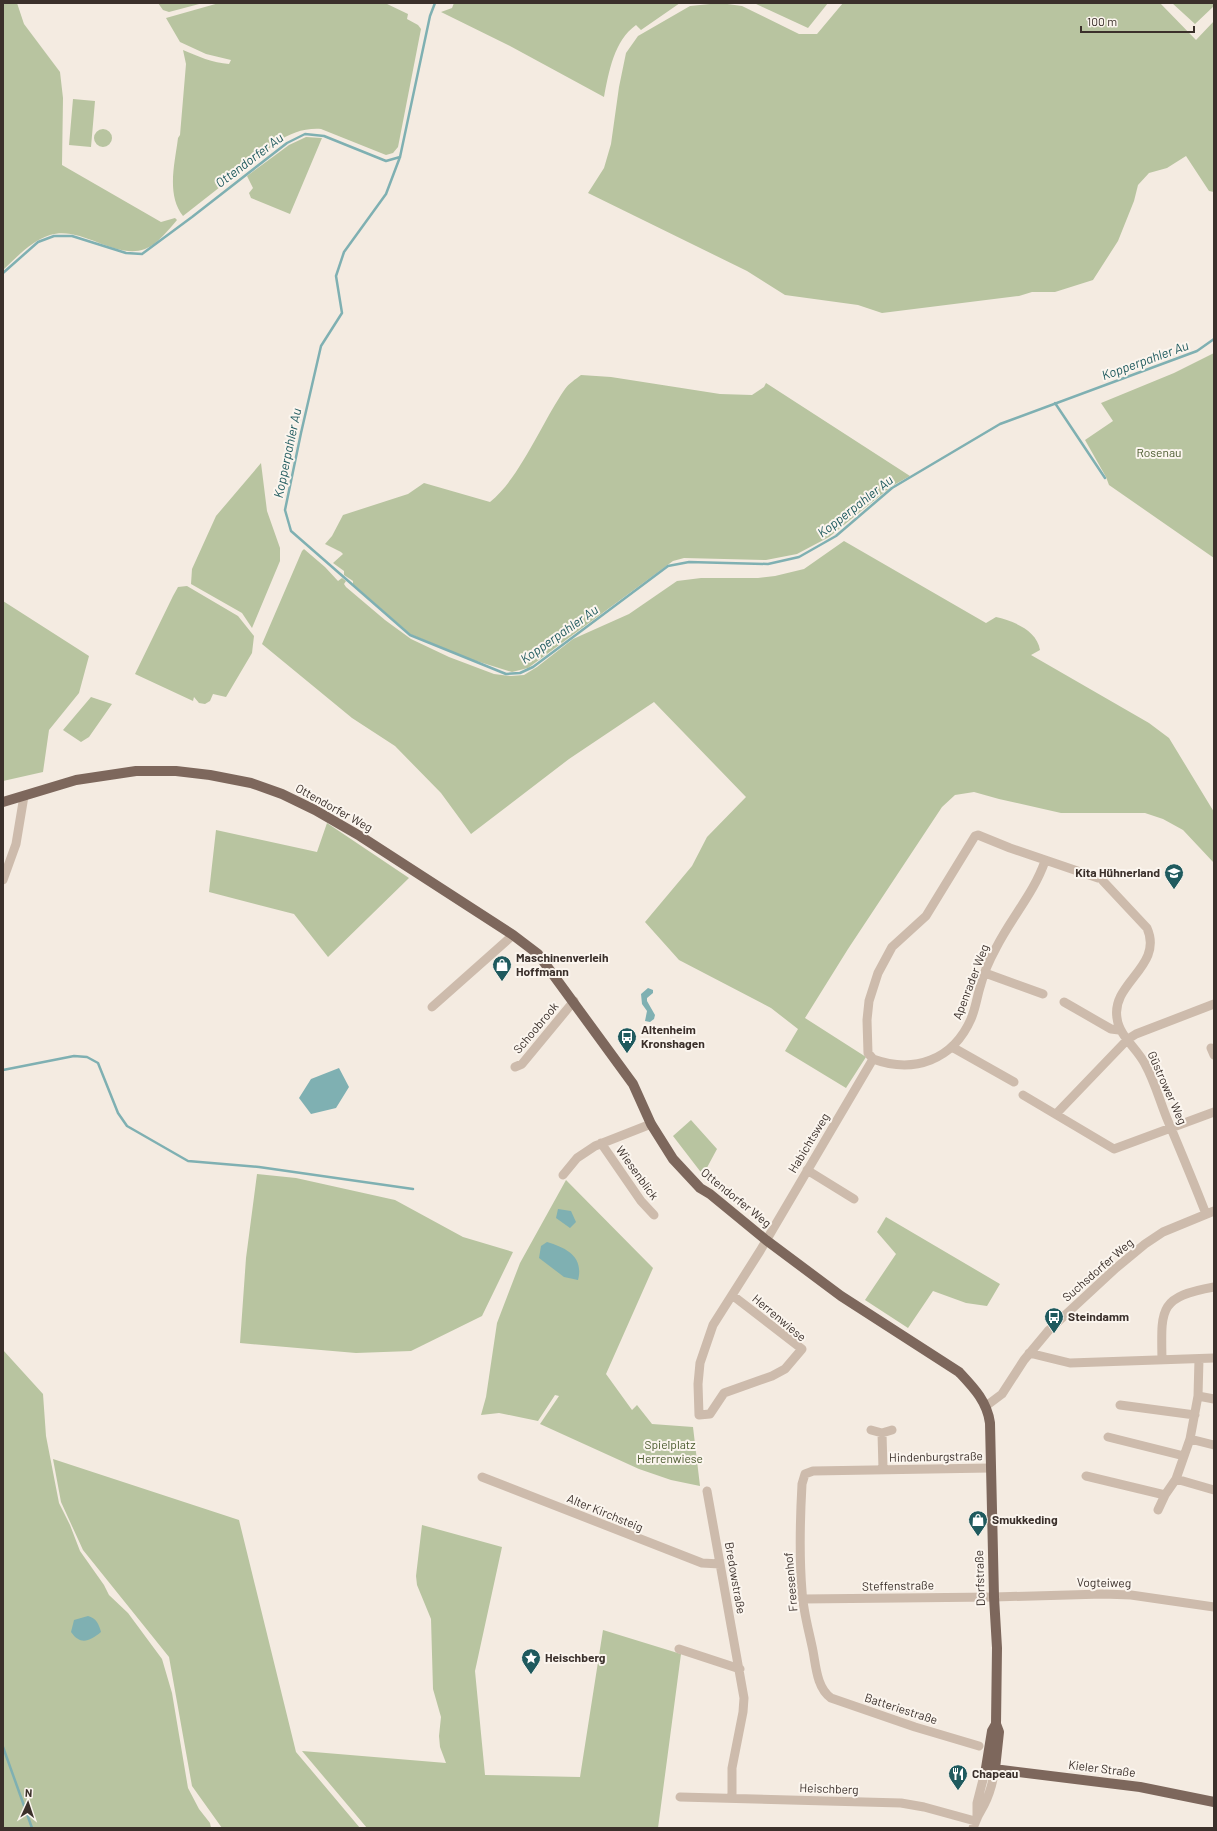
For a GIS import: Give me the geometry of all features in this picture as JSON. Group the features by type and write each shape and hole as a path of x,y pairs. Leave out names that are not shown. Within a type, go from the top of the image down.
{"main road":[{"name":"Ottendorfer Weg","path":"3,802 76,780 136,771 195,773 251,783 288,797 315,810 360,836 513,935 538,954 574,1001 633,1084 651,1124 673,1159 700,1188 710,1194 766,1240 841,1296 959,1372 974,1387 986,1406"},
{"name":"Dorfstraße","path":"986,1406 990,1422 990,1468 997,1648 996,1724 999,1732 991,1768"},
{"name":"Kieler Straße","path":"991,1768 1140,1787 1214,1802"}],"street":[{"path":"3,880 16,844 24,796"},
{"path":"873,1059 868,1053 867,1020 869,1001 876,977 892,947 926,916 975,836 978,835 1045,861 1100,879 1147,928 1151,941 1146,959 1122,993 1116,1008 1116,1017 1119,1030 1111,1029 1064,1002"},
{"name":"Apenrader Weg","path":"873,1059 894,1065 915,1065 935,1058 952,1047 964,1032 971,1018 978,1002 980,985 1005,931 1011,924 1039,878 1045,861"},
{"path":"432,1007 513,935"},
{"path":"985,973 1043,994"},
{"name":"Schoobrook","path":"515,1067 522,1064 574,1001"},
{"path":"1056,1114 1128,1039 1136,1034 1214,1004"},
{"name":"Güstrower Weg","path":"1119,1030 1128,1039 1146,1065 1171,1128 1210,1212"},
{"path":"952,1047 1014,1082"},
{"name":"Habichtsweg","path":"766,1240 873,1059"},
{"path":"1023,1095 1114,1149 1214,1112"},
{"name":"Wiesenblick","path":"563,1175 577,1158 601,1143 651,1124"},
{"name":"Wiesenblick","path":"601,1143 641,1201 654,1215"},
{"path":"808,1170 854,1199"},
{"name":"Suchsdorfer Weg","path":"986,1406 1002,1394 1029,1353 1057,1322 1116,1268 1145,1244 1163,1232 1210,1212"},
{"name":"Herrenwiese","path":"732,1295 802,1349 785,1369 772,1376 724,1393 710,1414 699,1415 698,1384 700,1363 705,1345 713,1325 766,1240"},
{"path":"1162,1360 1161,1323 1166,1306 1187,1292 1214,1287"},
{"path":"1029,1353 1070,1363 1214,1358"},
{"path":"1158,1510 1165,1495 1176,1479 1190,1439 1198,1396 1199,1359"},
{"path":"1198,1396 1214,1398"},
{"path":"1120,1405 1195,1415"},
{"path":"871,1430 882,1433 892,1430"},
{"name":"Hindenburgstraße","path":"882,1433 883,1470"},
{"path":"1108,1437 1184,1456"},
{"path":"1190,1439 1214,1445"},
{"name":"Hindenburgstraße","path":"805,1474 813,1471 990,1468"},
{"name":"Freesenhof","path":"805,1474 802,1484 799,1551 803,1599 821,1687"},
{"path":"1086,1476 1165,1495"},
{"name":"Alter Kirchsteig","path":"482,1477 702,1563 720,1564"},
{"path":"1176,1479 1214,1490"},
{"name":"Bredowstraße","path":"707,1491 744,1698 743,1712 734,1760 732,1798"},
{"name":"Vogteiweg","path":"994,1597 1103,1594 1131,1595 1214,1607"},
{"name":"Steffenstraße","path":"803,1599 994,1597"},
{"path":"679,1649 740,1669"},
{"name":"Batteriestraße","path":"821,1687 825,1694 831,1698 915,1727 979,1746"},
{"path":"975,1821 988,1796 991,1768"},
{"name":"Heischberg","path":"680,1797 901,1803 924,1807 975,1821"}],"green space":[{"path":"3,3 17,3 24,24 60,72 63,98 62,165 161,222 175,218 177,220 163,236 150,247 134,251 122,250 86,238 62,233 50,235 30,245 3,270"},
{"path":"158,3 203,3 169,12 163,10"},
{"path":"219,3 385,3 408,14 407,19 418,25 421,29 398,147 393,153 386,155 321,129 309,129 297,132 276,143 183,216 175,198 173,178 178,138 180,135 186,64 183,50 217,62 229,64 231,60 206,54 180,42 166,18"},
{"path":"454,3 680,3 641,30 636,25 622,39 614,57 604,97 510,46 441,12 452,8"},
{"path":"720,3 742,6 799,34 817,34 843,3 1160,3 1196,40 1214,21 1214,192 1209,191 1186,156 1167,168 1149,173 1138,185 1134,201 1118,241 1093,280 1055,292 1032,292 1019,296 882,313 858,305 785,295 747,271 588,193 604,168 611,144 619,87 626,53 638,36 690,6"},
{"path":"754,3 828,3 808,28"},
{"path":"1172,3 1214,3 1214,6 1195,24"},
{"path":"73,99 95,101 91,147 69,145"},
{"path":"99,129 107,129 112,134 110,145 107,147 99,147 94,142 94,134"},
{"path":"306,137 322,138 290,214 251,198 249,193 253,188 247,176 289,145"},
{"name":"Rosenau","path":"1214,353 1214,558 1109,485 1085,440 1113,421 1101,403 1174,373"},
{"path":"581,375 611,377 720,394 752,395 764,387 766,383 910,476 892,486 829,537 797,554 766,560 684,558 673,561 528,668 512,672 470,659 410,634 353,584 353,581 344,575 344,571 333,563 343,554 325,544 332,536 343,515 408,494 424,483 490,502 501,492 521,464 565,389 570,383"},
{"path":"261,463 267,511 280,548 280,561 252,628 242,613 191,584 192,569 216,516"},
{"path":"844,541 986,623 996,617 1017,624 1029,632 1038,643 1040,650 1031,655 1149,723 1169,738 1214,812 1214,863 1183,830 1163,819 1145,813 1061,813 974,792 955,795 942,807 848,949 805,1018 866,1057 846,1088 785,1051 798,1029 771,1008 679,960 645,922 692,866 707,837 746,797 654,702 569,759 471,834 441,793 395,746 352,718 262,644 304,549 325,567 338,581 342,578 346,581 344,584 346,587 385,620 411,639 449,657 494,674 511,676 524,675 537,667 573,639 629,614 677,581 701,578 758,578 775,576 804,569"},
{"path":"187,586 238,616 254,636 252,653 226,697 213,694 210,701 205,704 199,703 194,697 193,701 135,674 178,587"},
{"path":"3,601 89,656 79,693 49,730 43,772 3,781"},
{"path":"91,697 112,704 89,737 81,742 63,730"},
{"path":"327,823 409,878 328,957 294,914 209,892 216,830 317,852"},
{"path":"691,1120 717,1149 703,1175 673,1136"},
{"path":"257,1174 296,1178 395,1200 463,1237 513,1252 482,1316 411,1351 356,1353 240,1343 246,1258"},
{"name":"Spielplatz Herrenwiese","path":"566,1180 653,1268 606,1374 632,1410 637,1405 652,1424 693,1427 700,1486 671,1480 639,1469 540,1424 559,1396 555,1395 538,1421 499,1413 481,1415 486,1397 497,1323 520,1263"},
{"path":"886,1217 1000,1284 987,1306 966,1303 933,1291 908,1328 865,1300 896,1254 877,1232"},
{"path":"3,1350 43,1394 46,1436 59,1503 70,1525 80,1551 104,1585 109,1595 128,1613 162,1659 172,1693 188,1788 199,1809 210,1823 211,1828 3,1828"},
{"path":"53,1459 239,1520 296,1752 360,1828 222,1828 192,1786 169,1657 83,1550 61,1502"},
{"path":"422,1525 502,1547 475,1671 485,1775 580,1777 603,1630 681,1654 658,1828 367,1828 302,1751 446,1763 440,1747 439,1736 441,1717 433,1689 431,1619 417,1585 416,1576"}],"water":[{"path":"648,988 653,990 653,993 647,998 647,1001 655,1015 654,1019 650,1022 645,1021 647,1011 642,1004 641,994"},
{"path":"339,1068 349,1087 336,1108 311,1114 299,1098 311,1079"},
{"path":"558,1209 571,1211 576,1222 570,1228 556,1218"},
{"path":"547,1242 561,1247 576,1259 579,1272 578,1280 564,1277 539,1258 541,1246"},
{"path":"88,1616 97,1622 101,1632 93,1638 85,1641 78,1639 71,1632 74,1620"}],"waterway":[{"name":"Kopperpahler Au","path":"435,3 430,16 400,157 386,194 344,252 336,276 342,313 321,346 285,510 291,531 410,635 506,674 520,673 533,667 668,566 689,562 768,564 799,557 836,536 892,488 1000,424 1197,351 1214,339"},
{"name":"Ottendorfer Au","path":"3,273 38,242 54,236 72,236 126,253 142,254 287,143 305,134 324,136 386,161 400,157"},
{"path":"1055,403 1105,478"},
{"path":"3,1070 74,1056 87,1057 98,1063 118,1113 127,1126 188,1161 259,1167 413,1189"},
{"path":"3,1747 32,1828"}],"place":[{"name":"Kita Hühnerland","path":"1174,890"},
{"name":"Maschinenverleih Hoffmann","path":"502,982"},
{"name":"Altenheim Kronshagen","path":"627,1054"},
{"name":"Steindamm","path":"1054,1334"},
{"name":"Smukkeding","path":"978,1537"},
{"name":"Heischberg","path":"531,1675"},
{"name":"Chapeau","path":"958,1791"}]}
